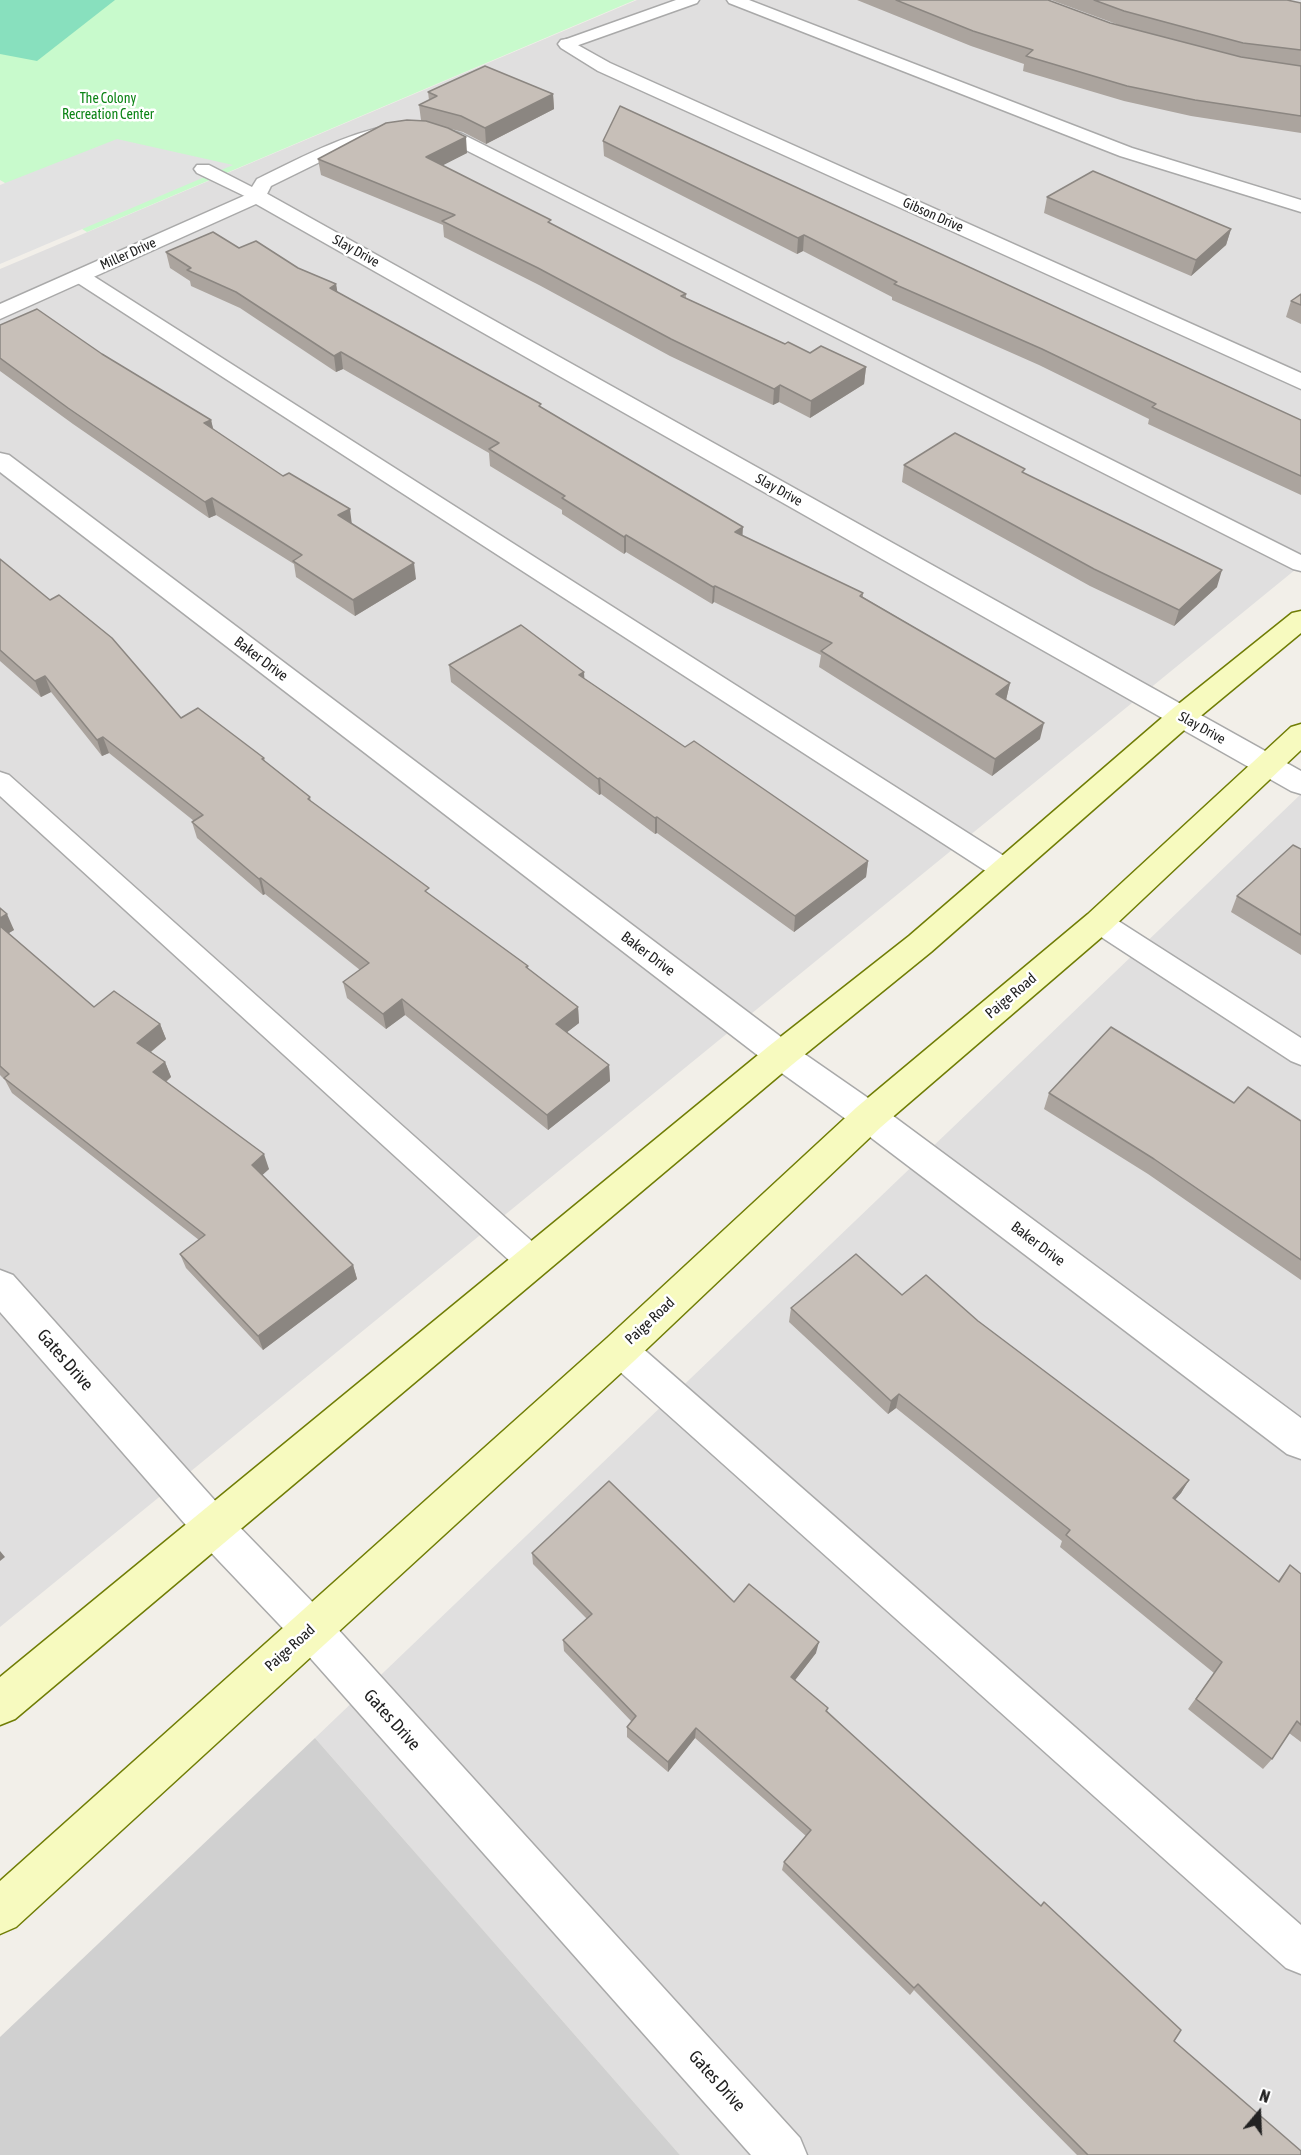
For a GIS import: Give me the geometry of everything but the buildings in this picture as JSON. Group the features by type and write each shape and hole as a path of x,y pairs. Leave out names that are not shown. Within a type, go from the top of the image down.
{"main road":[{"path":"0,1704 781,1055 920,944 1181,717 1301,619"},
{"name":"Paige Road","path":"0,1911 620,1350 869,1117 1099,922 1266,764 1301,734"}],"street":[{"name":"Gibson Drive","path":"567,44 604,67 1301,382"},
{"name":"Miller Drive","path":"0,312 257,196"},
{"name":"Slay Drive","path":"257,196 1301,784"},
{"name":"Baker Drive","path":"0,460 781,1055 869,1117 1301,1441"},
{"name":"Gates Drive","path":"0,1286 213,1527 311,1629 783,2155"}],"lane":[{"path":"567,44 691,0"},
{"path":"735,0 1126,152 1301,206"},
{"path":"203,169 257,196 263,183 371,133 395,128 428,129 456,138 1301,564"},
{"path":"80,276 1005,870"},
{"path":"0,781 533,1262"},
{"path":"1099,922 1301,1053"},
{"path":"620,1350 1301,1953"}],"shaded area":[{"path":"637,0 1301,0 1301,565 0,1627 0,269"},
{"path":"117,139 233,165 0,264 0,185"},
{"path":"1301,794 1301,2155 680,2155 315,1738"},
{"path":"315,1738 680,2155 0,2155 0,2037"}],"green space":[{"name":"The Colony Recreation Center","path":"0,0 635,0 87,232 0,180"},
{"path":"0,0 115,0 37,61 0,54"}]}
